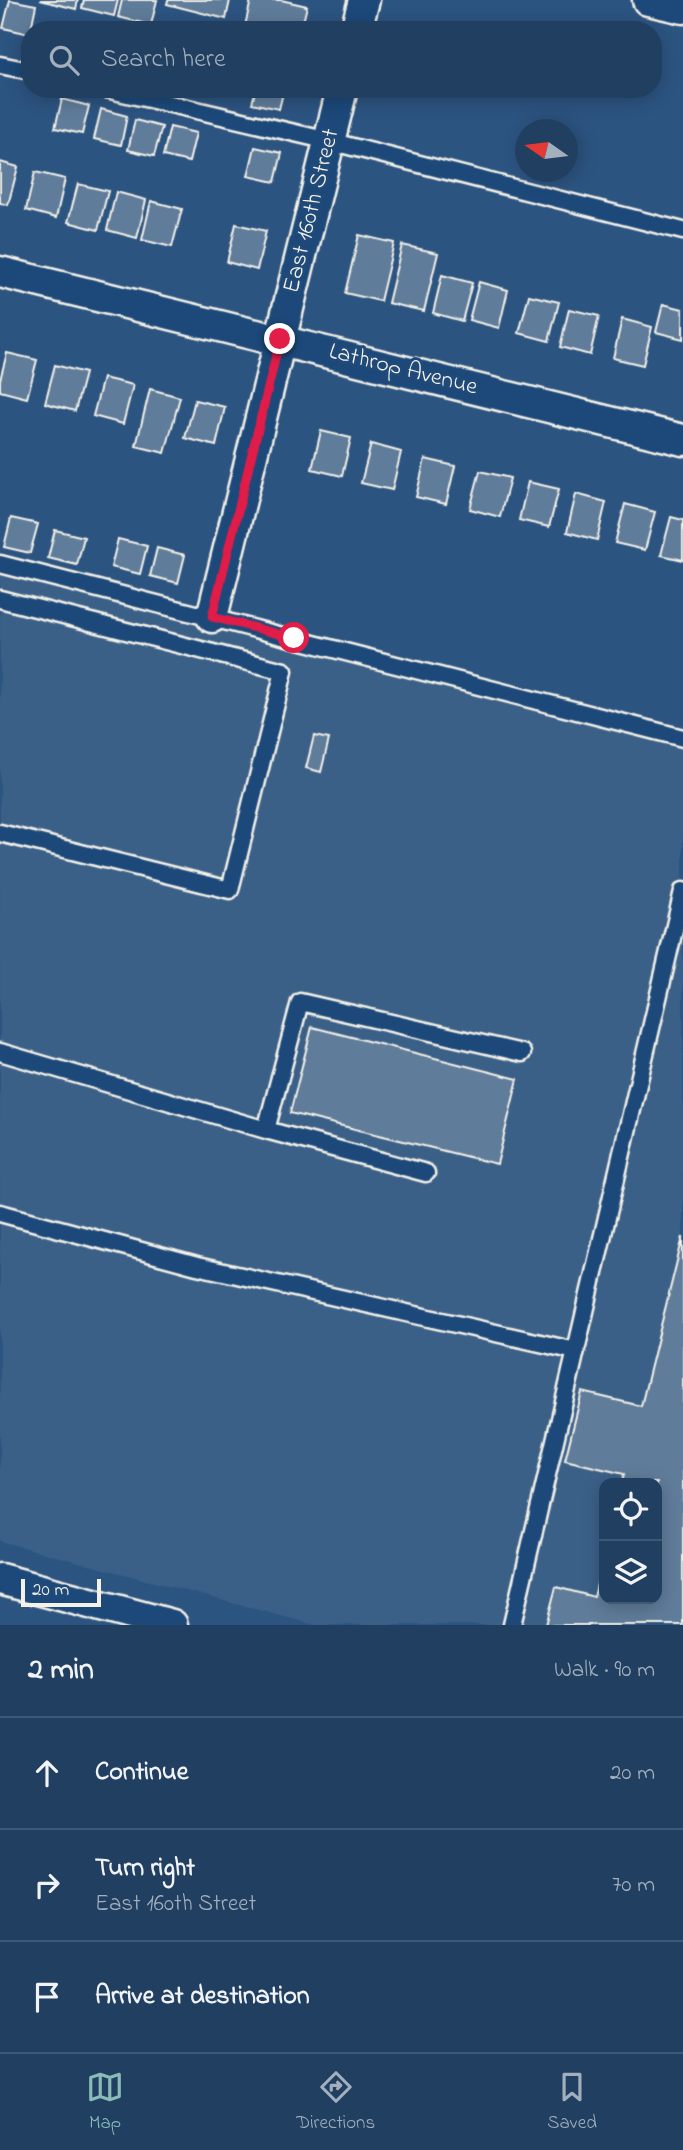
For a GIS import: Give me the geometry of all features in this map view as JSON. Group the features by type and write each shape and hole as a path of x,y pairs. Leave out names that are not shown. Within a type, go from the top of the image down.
{"street":[{"path":"358,21 364,0"},
{"path":"648,0 683,8"},
{"name":"East 160th Street","path":"212,617 340,98"},
{"name":"Lathrop Avenue","path":"0,271 683,440"},
{"path":"0,1579 172,1625"}],"lane":[{"path":"0,65 21,69"},
{"path":"145,98 329,141 683,231"},
{"path":"0,564 683,738"},
{"path":"0,599 284,671 230,890 0,833"},
{"path":"512,1625 683,891"},
{"path":"266,1130 299,1002 522,1053"},
{"path":"0,1052 266,1130 426,1172"},
{"path":"0,1213 197,1266 576,1351"}],"shaded area":[{"path":"0,575 361,664 683,749 683,1625 315,1625 0,1541"}],"building":[{"path":"10,0 36,5 33,21 21,21 21,32 3,28"},
{"path":"40,0 78,0 76,9"},
{"path":"84,0 118,0 114,16 82,8"},
{"path":"122,0 157,0 152,21 118,17"},
{"path":"168,0 230,0 226,19 167,4"},
{"path":"251,0 281,0 307,6 303,21 246,21"},
{"path":"253,98 282,98 279,109 252,103"},
{"path":"62,99 89,106 82,134 55,128"},
{"path":"101,109 127,116 121,145 94,139"},
{"path":"135,120 162,127 154,156 128,150"},
{"path":"170,127 196,133 189,162 163,156"},
{"path":"255,147 282,153 275,182 248,176"},
{"path":"0,162 18,167 8,205 0,203"},
{"path":"35,172 65,179 56,218 26,210"},
{"path":"78,184 108,191 98,230 68,222"},
{"path":"116,192 146,200 137,238 107,230"},
{"path":"151,201 182,209 172,247 142,240"},
{"path":"236,224 266,231 257,270 227,262"},
{"path":"359,235 394,243 380,301 345,293"},
{"path":"402,245 438,253 424,311 388,303"},
{"path":"442,275 472,283 462,321 433,313"},
{"path":"479,282 508,290 499,328 469,320"},
{"path":"529,295 559,302 549,341 519,333"},
{"path":"663,304 683,309 683,339 656,332"},
{"path":"569,309 599,316 590,355 560,347"},
{"path":"622,319 652,327 643,365 613,358"},
{"path":"7,353 37,360 27,398 0,391"},
{"path":"55,365 85,373 75,411 45,403"},
{"path":"103,378 133,385 123,424 93,416"},
{"path":"150,389 180,397 165,453 136,446"},
{"path":"195,400 225,407 216,446 185,438"},
{"path":"321,431 351,438 342,476 312,469"},
{"path":"371,444 401,452 392,490 361,483"},
{"path":"425,459 455,466 446,504 416,497"},
{"path":"480,471 510,478 500,517 470,509"},
{"path":"528,482 559,489 549,527 519,520"},
{"path":"576,494 606,502 597,540 567,532"},
{"path":"625,504 655,512 645,550 615,543"},
{"path":"671,517 683,520 683,560 661,555"},
{"path":"11,518 38,524 30,553 4,547"},
{"path":"55,530 84,537 77,565 48,558"},
{"path":"118,539 147,546 140,574 111,567"},
{"path":"157,548 185,555 178,583 150,576"},
{"path":"314,736 329,739 321,772 306,768"},
{"path":"312,1027 518,1079 497,1164 290,1113"},
{"path":"683,1237 683,1625 546,1625 556,1587 594,1597 599,1576 599,1604 662,1604 662,1478 623,1478 624,1474 565,1460 582,1392 641,1406"}],"route":[{"path":"280,339 212,617 294,638"}]}
